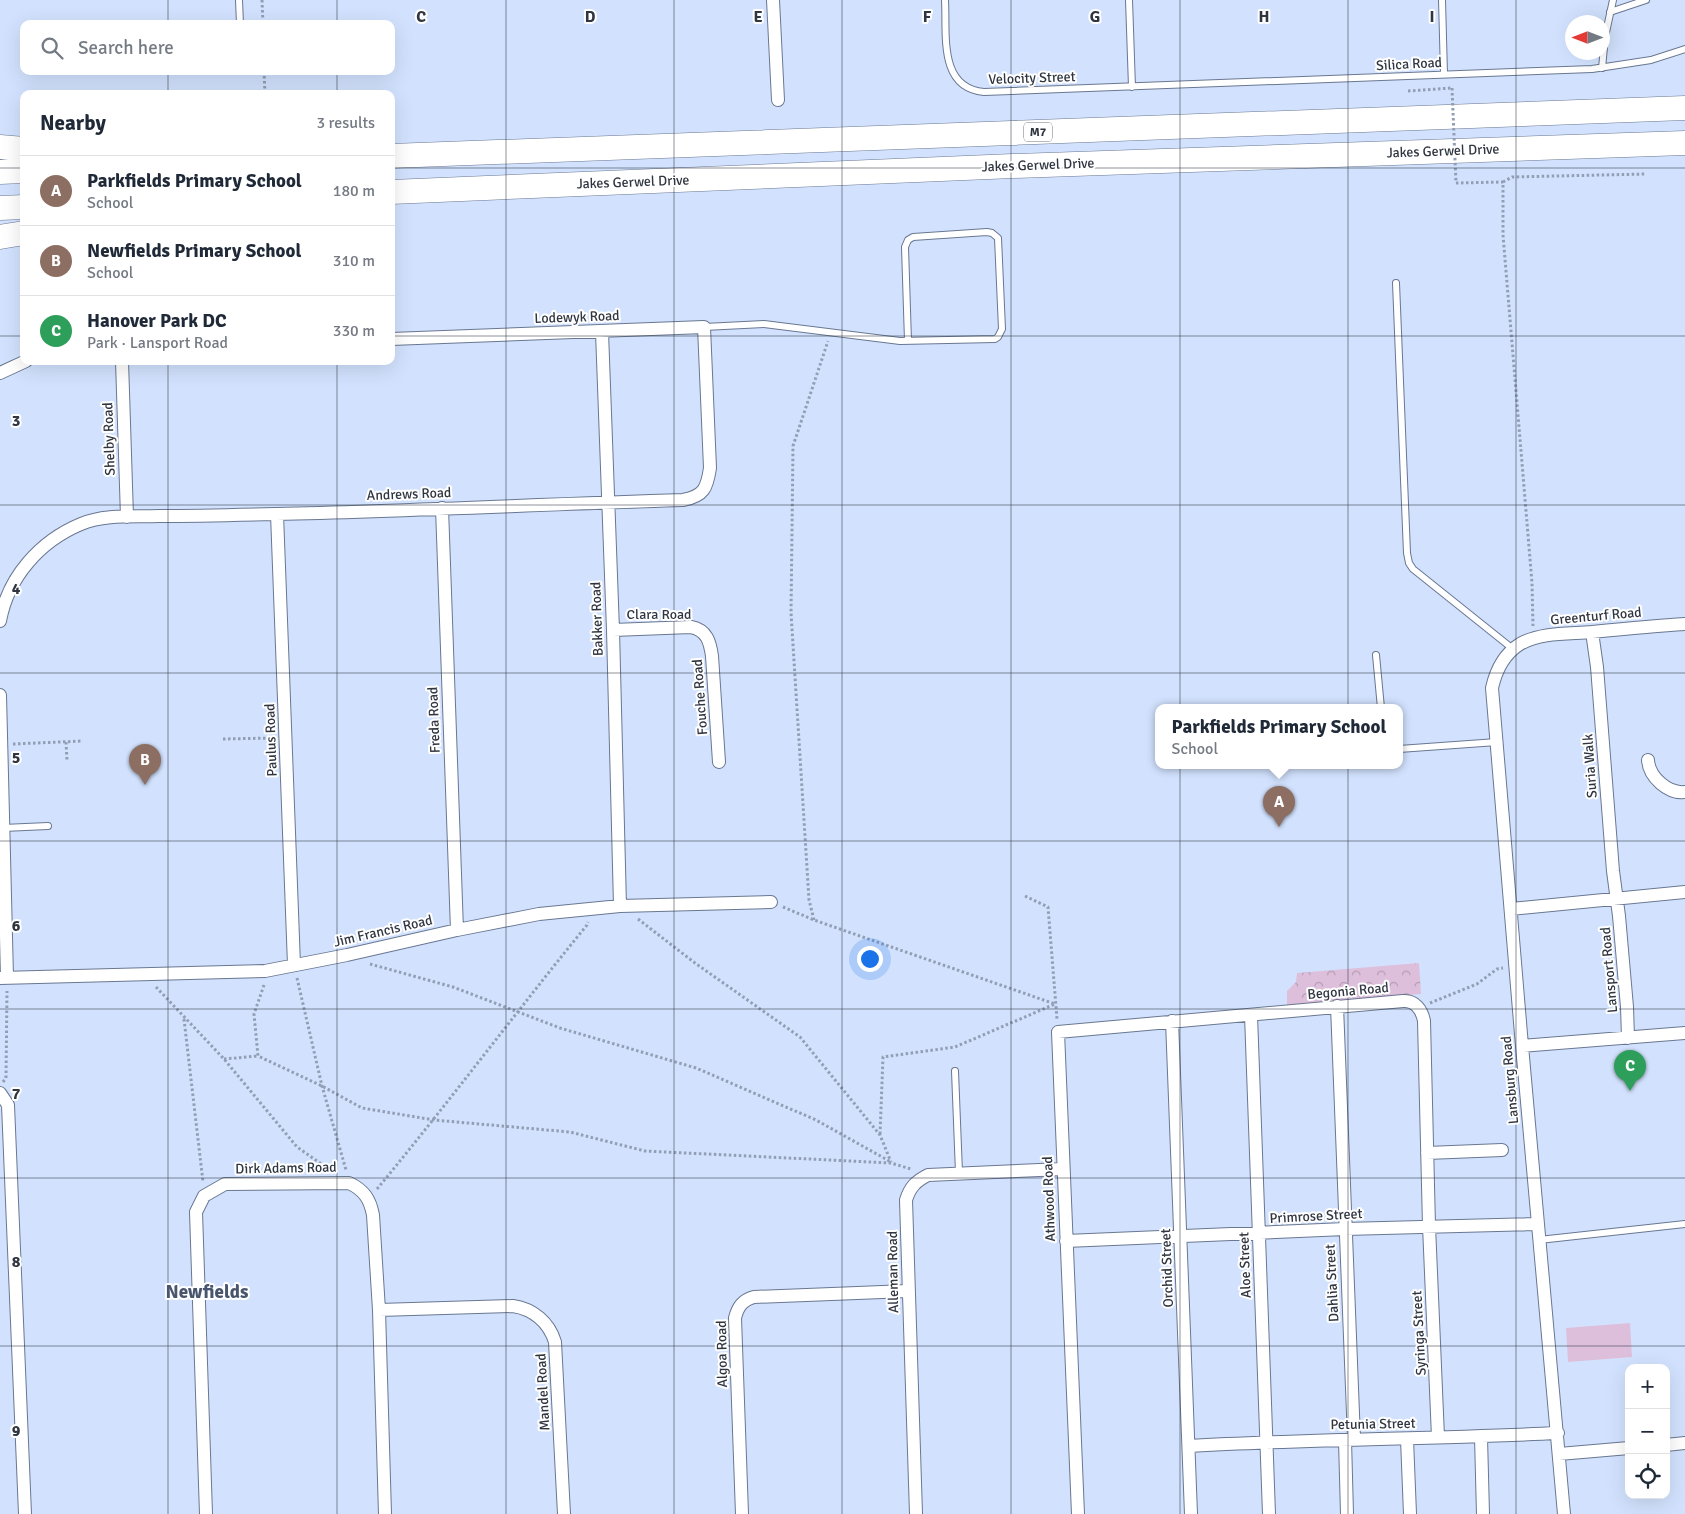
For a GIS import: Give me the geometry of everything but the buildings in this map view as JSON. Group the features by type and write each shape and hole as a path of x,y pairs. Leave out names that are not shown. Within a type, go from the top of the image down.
{"highway":[{"name":"M7","path":"395,156 1685,108"},
{"name":"Jakes Gerwel Drive","path":"395,192 1132,162 1685,143"},
{"path":"0,147 20,148"},
{"path":"0,172 20,171"},
{"path":"0,208 20,207"},
{"path":"0,237 20,234"}],"street":[{"path":"773,0 778,100"},
{"name":"Lodewyk Road","path":"395,339 704,327"},
{"name":"Andrews Road","path":"0,621 3,606 22,568 49,542 82,524 99,519 683,500 694,498 703,492 708,482 710,468 704,327"},
{"name":"Bakker Road","path":"602,332 613,630 620,906"},
{"path":"0,373 20,364"},
{"name":"Shelby Road","path":"122,365 127,517"},
{"name":"Freda Road","path":"442,508 457,930"},
{"name":"Paulus Road","path":"277,514 294,965"},
{"name":"Greenturf Road","path":"1513,649 1530,639 1541,636 1685,624"},
{"name":"Clara Road","path":"613,630 691,627 699,629 704,633"},
{"name":"Suria Walk","path":"1592,632 1597,667 1617,899"},
{"name":"Fouche Road","path":"704,633 711,646 719,762"},
{"name":"Lansburg Road","path":"1513,649 1500,664 1492,688 1564,1514"},
{"path":"0,695 4,978"},
{"path":"1648,760 1648,768 1652,775 1673,792 1685,792"},
{"path":"1511,909 1685,892"},
{"name":"Lansport Road","path":"1617,899 1628,1038"},
{"name":"Jim Francis Road","path":"4,978 265,971 539,914 620,906 771,902"},
{"name":"Begonia Road","path":"1058,1032 1337,1006 1408,1001 1417,1006"},
{"name":"Dahlia Street","path":"1337,1006 1350,1439 1347,1514"},
{"path":"1417,1006 1423,1014 1424,1021 1429,1226"},
{"name":"Aloe Street","path":"1251,1015 1269,1514"},
{"name":"Orchid Street","path":"1172,1021 1191,1514"},
{"name":"Athwood Road","path":"1058,1032 1078,1514"},
{"path":"1522,1046 1685,1033"},
{"path":"0,1093 8,1106 25,1514"},
{"path":"1427,1153 1502,1150"},
{"path":"928,1175 1063,1169"},
{"name":"Alleman Road","path":"916,1514 906,1200 911,1187 928,1175"},
{"name":"Dirk Adams Road","path":"204,1196 225,1184 349,1183 363,1191"},
{"path":"363,1191 371,1203 373,1215 379,1310 386,1514"},
{"path":"204,1196 196,1212 206,1514"},
{"name":"Primrose Street","path":"1066,1241 1180,1238 1345,1229 1538,1224"},
{"name":"Syringa Street","path":"1429,1226 1438,1437"},
{"name":"Algoa Road","path":"742,1514 737,1309 742,1303 754,1297 908,1291"},
{"name":"Mandel Road","path":"379,1310 513,1306 529,1310 540,1318 556,1342 564,1514"},
{"name":"Petunia Street","path":"1189,1446 1558,1433"},
{"path":"1480,1437 1483,1514"},
{"path":"1407,1439 1410,1514"},
{"path":"1670,1445 1685,1443"},
{"path":"1559,1454 1625,1448"}],"lane":[{"path":"239,0 240,20"},
{"name":"Velocity Street","path":"946,0 947,46 950,67 959,82 966,88 984,92 1132,87"},
{"path":"1129,0 1132,87"},
{"path":"1442,0 1444,74"},
{"path":"1602,68 1605,37 1613,0"},
{"path":"1610,12 1646,0"},
{"name":"Silica Road","path":"1132,87 1602,68 1650,60 1685,49"},
{"name":"Lodewyk Road","path":"704,327 764,324 908,341 995,339 1002,329 998,238 996,235 987,232 913,237 908,240 905,247 908,341"},
{"path":"1396,283 1407,553 1409,563 1513,649"},
{"path":"1376,655 1381,704"},
{"path":"1403,749 1497,742"},
{"path":"3,828 48,826"},
{"path":"955,1071 959,1173"},
{"path":"1539,1240 1685,1224"}],"path":[{"path":"262,0 262,20"},
{"path":"264,75 265,90"},
{"path":"1408,91 1452,88 1456,183 1503,182 1512,177 1646,174"},
{"path":"1503,182 1503,235 1532,583 1534,621 1530,639"},
{"path":"814,920 809,900 791,613 793,446 831,333"},
{"path":"223,739 286,737"},
{"path":"1,744 83,741"},
{"path":"66,742 67,761"},
{"path":"1025,896 1048,908 1058,1032"},
{"path":"771,902 814,920 1055,1004"},
{"path":"620,906 695,963 800,1037 880,1135 891,1163"},
{"path":"363,1191 376,1190 434,1120 587,925 592,909"},
{"path":"347,955 366,963 453,987 560,1028 696,1068 816,1120 891,1163 928,1175"},
{"path":"294,965 322,1086 349,1183"},
{"path":"1417,1006 1477,984 1497,969 1516,966"},
{"path":"258,1056 254,1014 266,980 265,971"},
{"path":"152,974 153,983 184,1019 224,1059 297,1147 349,1183"},
{"path":"0,1086 6,1078 4,978"},
{"path":"880,1135 883,1057 955,1047 1055,1004"},
{"path":"184,1019 204,1196"},
{"path":"224,1059 258,1056 322,1086 362,1108 434,1120 570,1132 646,1151 891,1163"}],"green space":[{"path":"1419,963 1421,994 1287,1005 1287,991 1296,982 1297,973"},
{"path":"1630,1323 1632,1357 1568,1362 1566,1328"}],"place":[{"name":"Newfields Primary School","path":"145,785"},
{"name":"Parkfields Primary School","path":"1279,827"},
{"name":"Hanover Park DC","path":"1630,1091"}],"district":[{"name":"Newfields","path":"207,1292"}]}
